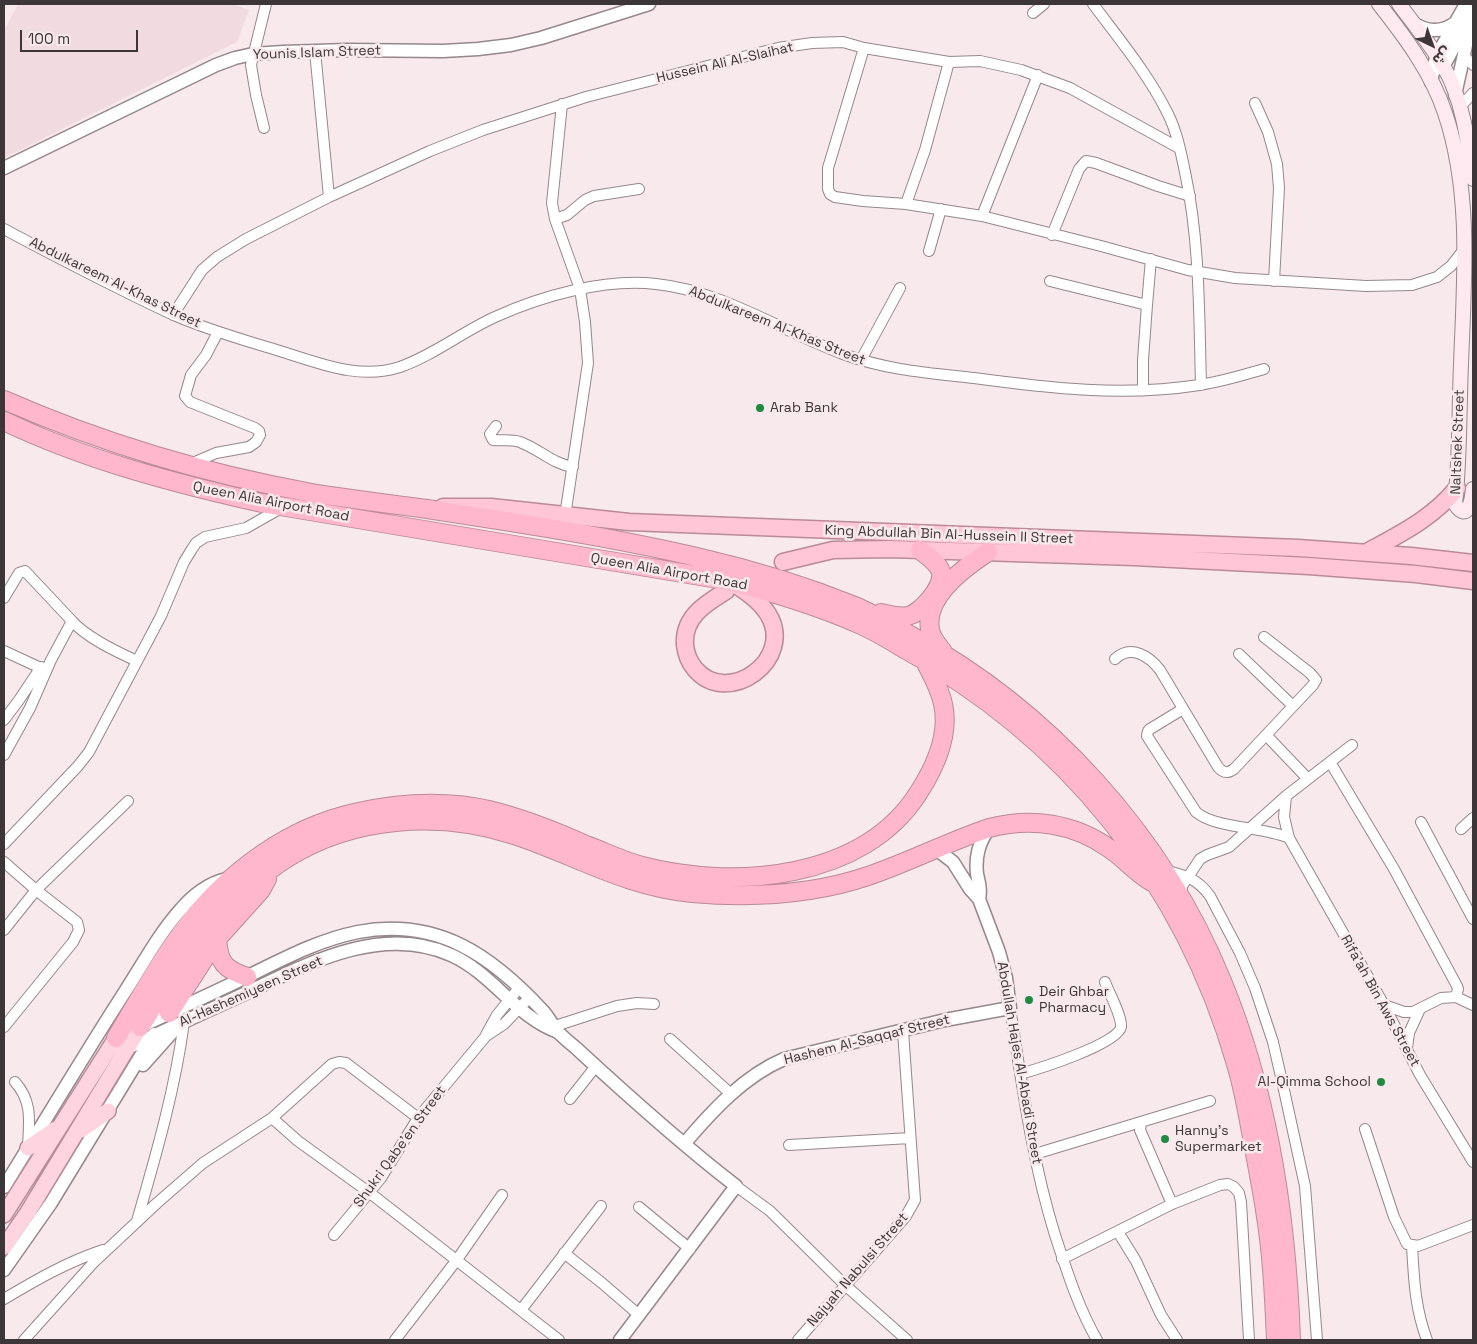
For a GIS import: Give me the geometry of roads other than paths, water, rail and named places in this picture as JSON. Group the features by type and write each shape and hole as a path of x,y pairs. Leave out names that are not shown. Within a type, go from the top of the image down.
{"highway":[{"name":"Queen Alia Airport Road","path":"4,400 80,430 188,465 210,463 310,492 620,541 770,576 857,607 945,654 1016,706 1069,754 1114,804 1160,877 1198,961 1229,1040 1239,1073 1259,1172 1270,1251 1276,1340"},
{"name":"Queen Alia Airport Road","path":"4,421 47,441 261,510 283,507 790,598 861,625 924,659 993,705 1058,760 1113,821 1140,859 1182,901 1222,980 1255,1077 1267,1127 1289,1281 1291,1340"},
{"path":"1367,552 1428,517 1443,503 1465,488"},
{"name":"King Abdullah Bin Al-Hussein II Street","path":"425,509 451,506 491,507 629,522 1281,547 1431,557 1473,563"},
{"name":"King Abdullah Bin Al-Hussein II Street","path":"783,562 821,552 844,549 920,550 1134,557 1353,568 1473,581"},
{"path":"857,607 898,616 910,615 922,608 937,589 941,573 936,564 920,550"},
{"path":"945,654 930,630 931,611 940,595 957,574 988,552"},
{"path":"728,586 748,593 763,607 774,626 775,638 770,657 756,672 748,678 724,683 715,682 698,672 691,664 686,654 685,637 691,618 728,586"},
{"path":"122,1043 170,951 189,924 231,878 292,836 351,814 399,805 420,804 480,808 512,816 540,826 622,860 672,872 719,877 744,877 790,872 817,865 858,848 889,826 905,811 934,766 943,737 945,713 938,688 924,659"},
{"path":"471,824 480,808"},
{"path":"146,1032 185,958 227,904 270,869 314,843 343,832 401,821 428,820 471,824 495,829 605,872 646,885 689,893 719,895 769,894 818,888 870,875 989,828 1007,823 1033,822 1059,826 1089,836 1111,850 1138,874 1160,877"},
{"path":"178,1020 217,939 261,890 267,881 270,869"},
{"path":"217,939 219,955 223,964 230,970 247,977"}],"main road":[{"name":"Naltshek Street","path":"1379,4 1403,35 1433,68 1457,102 1468,140 1473,179"},
{"name":"Naltshek Street","path":"1399,4 1412,22 1433,68 1452,139 1460,183 1465,248 1465,488"},
{"path":"4,1215 102,1060 122,1043 146,1032"},
{"path":"4,1247 28,1212 75,1134 122,1043"},
{"path":"75,1134 108,1111"},
{"path":"28,1148 61,1125"}],"street":[{"path":"264,128 251,74 253,54 266,4"},
{"name":"Younis Islam Street","path":"4,168 216,65 253,54 347,50 443,51 511,45 541,38 649,4"},
{"path":"1033,13 1044,4"},
{"path":"1094,4 1150,83 1169,115 1180,148 1195,231 1201,385"},
{"path":"1433,68 1466,4"},
{"path":"1433,68 1473,13"},
{"path":"1457,102 1468,60 1473,13"},
{"path":"1412,22 1423,28 1435,31 1447,28 1457,21"},
{"name":"Hussein Ali Al-Slaihat","path":"173,315 202,270 217,256 246,239 329,197 430,151 484,130 562,104 621,87 778,48 843,42 864,48 949,62 980,61 1038,75 1079,93 1180,148"},
{"path":"864,48 830,161 828,189 830,194 840,198 906,204 982,216 1197,272 1235,278 1366,286 1412,285 1437,277 1451,266 1465,248"},
{"path":"314,52 329,197"},
{"path":"906,204 925,150 949,62"},
{"path":"982,216 1038,75"},
{"path":"1457,102 1473,93"},
{"path":"1254,103 1272,143 1278,169 1279,188 1274,281"},
{"path":"562,104 552,196 555,219 580,289 586,327 588,366 565,516"},
{"path":"1052,235 1079,169 1086,161 1190,196"},
{"path":"555,219 567,215 585,200 594,196 639,189"},
{"path":"928,252 941,209"},
{"name":"Abdulkareem Al-Khas Street","path":"4,228 67,263 173,315 218,332 352,372 378,371 402,366 423,357 495,317 535,302 580,289 630,282 659,284 686,289 734,306 815,343 861,360 890,368 923,373 1049,387 1143,390 1201,385 1264,369"},
{"path":"1143,390 1143,360 1151,259"},
{"path":"1050,281 1147,305"},
{"path":"861,360 900,288"},
{"path":"210,463 249,447 256,442 260,435 259,431 255,428 190,402 185,396 191,374 206,355 218,332"},
{"path":"496,426 490,434 493,440 519,442 557,463 573,467"},
{"path":"4,844 89,752 161,616 184,562 196,544 212,535 246,528 261,510"},
{"path":"4,598 19,573 25,571 84,633 137,661"},
{"path":"4,720 43,669 72,622"},
{"path":"1115,659 1124,653 1130,652 1146,656 1160,670 1218,767 1224,772 1230,772 1267,736 1313,685 1315,678 1264,637"},
{"path":"4,651 43,669"},
{"path":"1239,654 1293,706"},
{"path":"4,755 30,708 43,669"},
{"path":"1183,710 1150,729 1147,734 1148,739 1196,812 1203,817 1226,824 1270,831 1289,838"},
{"path":"1267,736 1308,779"},
{"path":"1182,901 1182,886 1200,859 1229,847 1286,796 1352,745"},
{"path":"1330,762 1394,869 1442,956 1456,986 1456,997"},
{"name":"Rifa'ah Bin Aws Street","path":"1286,796 1284,817 1289,838 1384,1005 1433,1098 1473,1162"},
{"path":"4,930 36,890 128,801"},
{"path":"1461,829 1473,818"},
{"path":"1421,822 1473,919"},
{"name":"Abdullah Hajes Al-Abadi Street","path":"979,899 980,890 976,869 976,854 989,828"},
{"name":"Abdullah Hajes Al-Abadi Street","path":"936,849 953,862 979,899 1000,952 1006,978 1020,1074 1048,1211 1073,1290 1097,1340"},
{"path":"4,862 36,890 74,918 79,930 73,942 4,1026"},
{"path":"1160,877 1188,876 1207,892 1224,922 1255,988 1273,1042 1305,1186 1317,1340"},
{"path":"4,1187 170,922 195,895 218,882 231,878"},
{"name":"Al-Hashemiyeen Street","path":"178,1020 247,977 303,949 340,937 381,929 408,929 431,933 464,945 491,963 530,998 553,1028"},
{"name":"Al-Hashemiyeen Street","path":"146,1032 312,962 360,948 398,943 424,945 451,954 476,969 520,1008 553,1028 684,1144"},
{"path":"1020,1074 1066,1059 1118,1034 1120,1018 1105,982"},
{"name":"Shukri Qabe'en Street","path":"334,1235 370,1193 393,1161 418,1118 486,1036 497,1015 519,988"},
{"path":"1384,1005 1404,1012 1413,1012 1441,998 1456,997 1473,1005"},
{"name":"Shukri Qabe'en Street","path":"486,1036 504,1024 530,998"},
{"path":"553,1028 617,1006 637,1003 654,1004"},
{"name":"Hashem Al-Saqqaf Street","path":"684,1144 706,1118 731,1094 760,1071 784,1059 971,1014 1010,1008"},
{"path":"1407,1049 1409,1033 1420,1009"},
{"path":"4,1270 51,1203 126,1083 178,1020"},
{"path":"136,1222 162,1138 172,1096 178,1020"},
{"name":"Najyah Nabulsi Street","path":"798,1340 913,1206 915,1190 903,1031"},
{"path":"126,1083 146,1032"},
{"path":"670,1039 731,1094"},
{"path":"24,1340 106,1249 136,1222 203,1163 272,1118 332,1064 346,1063 418,1118"},
{"path":"570,1099 596,1066"},
{"path":"16,1082 24,1092 28,1103 28,1148"},
{"path":"1035,1154 1210,1101"},
{"path":"272,1118 298,1141 370,1193 559,1340"},
{"path":"1141,1122 1140,1130 1172,1204"},
{"path":"1365,1129 1394,1217 1407,1244 1418,1246 1473,1225"},
{"path":"789,1145 910,1138"},
{"path":"684,1144 770,1211 845,1285 907,1340"},
{"path":"1062,1259 1172,1204 1225,1184 1234,1187 1239,1193 1241,1202 1250,1340"},
{"path":"620,1340 736,1186"},
{"path":"395,1340 456,1261 502,1195"},
{"path":"521,1310 601,1206"},
{"path":"639,1207 690,1249"},
{"path":"1118,1232 1136,1261 1161,1315 1177,1340"},
{"path":"1412,1246 1416,1300 1420,1321 1427,1340"},
{"path":"4,1299 51,1271 106,1249"},
{"path":"564,1253 639,1315"}],"place":[{"name":"Arab Bank","path":"760,408"},
{"name":"Deir Ghbar Pharmacy","path":"1029,1000"},
{"name":"Al-Qimma School","path":"1381,1082"},
{"name":"Hanny's Supermarket","path":"1165,1139"}]}
